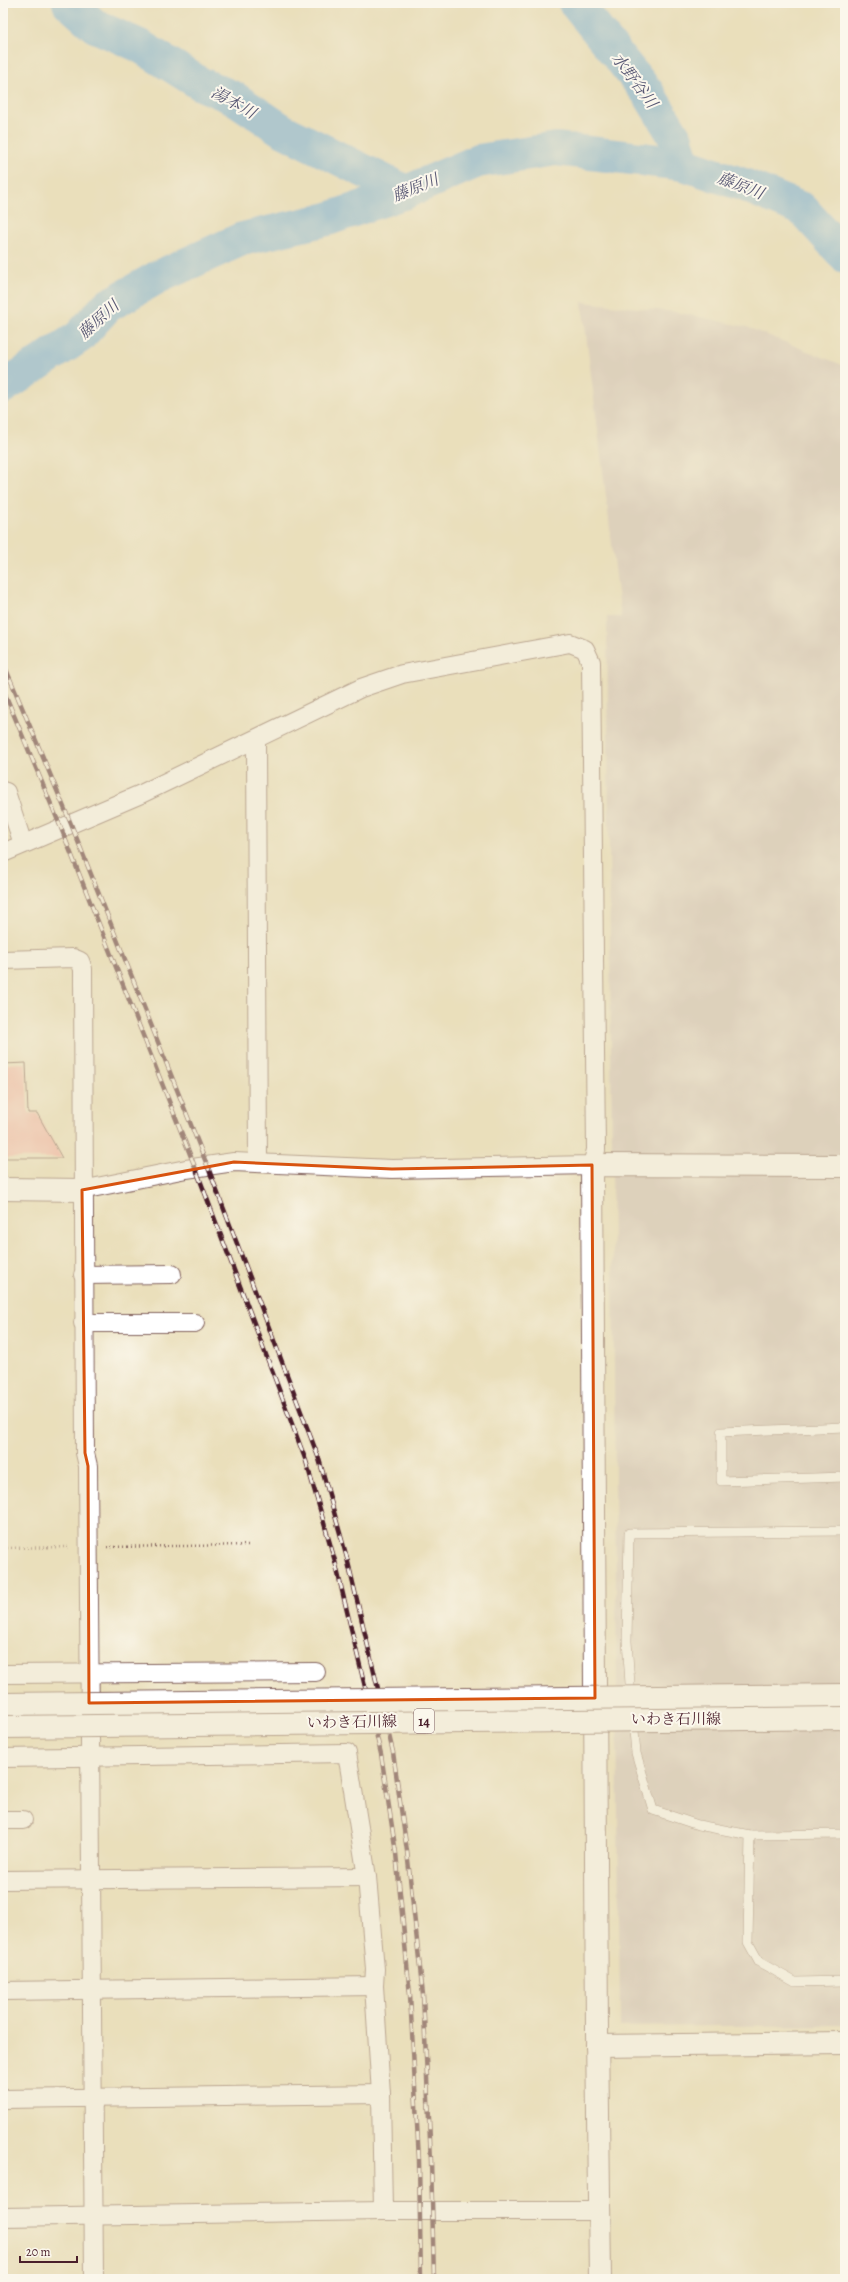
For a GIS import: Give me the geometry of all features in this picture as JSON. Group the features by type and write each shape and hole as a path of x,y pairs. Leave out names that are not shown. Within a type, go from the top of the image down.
{"street":[{"path":"3,853 141,794 256,740 361,688 402,674 479,658 570,643 585,649 591,662 596,1150 592,1165 597,2046 600,2279"},
{"path":"256,740 258,1163"},
{"path":"3,791 6,792 23,844"},
{"path":"3,960 73,958 80,961 83,969 83,1323 85,1453 88,1466 94,2279"},
{"path":"3,1189 82,1190 186,1169 234,1162 392,1169 592,1165 845,1166"},
{"path":"83,1275 172,1274"},
{"path":"83,1323 195,1323"},
{"path":"3,1674 316,1672"},
{"name":"いわき石川線","path":"3,1704 845,1695"},
{"name":"いわき石川線","path":"3,1727 845,1718"},
{"path":"3,1758 347,1753 367,1877 375,1969 374,1986 381,2094 383,2211"},
{"path":"3,1820 23,1820"},
{"path":"3,1880 367,1877"},
{"path":"3,1991 374,1986"},
{"path":"597,2046 845,2043"},
{"path":"3,2099 381,2094"},
{"path":"3,2217 383,2211 599,2211"}],"lane":[{"path":"845,1427 721,1432 720,1481 845,1477"},
{"path":"845,1531 629,1533 627,1641 636,1753 654,1810 698,1825 750,1835 845,1834"},
{"path":"750,1835 748,1942 759,1962 795,1982 845,1981"}],"path":[{"path":"3,1548 251,1545"}],"highlighted area":[{"path":"234,1162 392,1169 592,1165 595,1698 89,1703 88,1466 85,1453 82,1190"}],"shaded area":[{"path":"582,302 676,312 747,327 845,366 845,2025 620,2027 607,617 621,617"}],"building":[{"path":"26,1063 28,1113 37,1113 62,1158 3,1158 3,1064"}],"waterway":[{"name":"湯本川","path":"69,3 95,26 140,46 201,84 234,98 282,130 406,192"},
{"name":"水野谷川","path":"575,3 648,93 676,139 683,164"},
{"name":"藤原川","path":"3,387 79,337 107,306 158,277 242,239 328,219 406,192 478,161 556,149 683,164 744,185 802,209 845,256"}],"railway":[{"path":"3,662 71,824 209,1170 319,1459 347,1558 393,1752 407,1851 423,1995 431,2160 434,2279"},
{"path":"3,689 61,828 197,1172 306,1461 335,1561 381,1754 396,1853 410,1995 419,2160 421,2279"}]}
